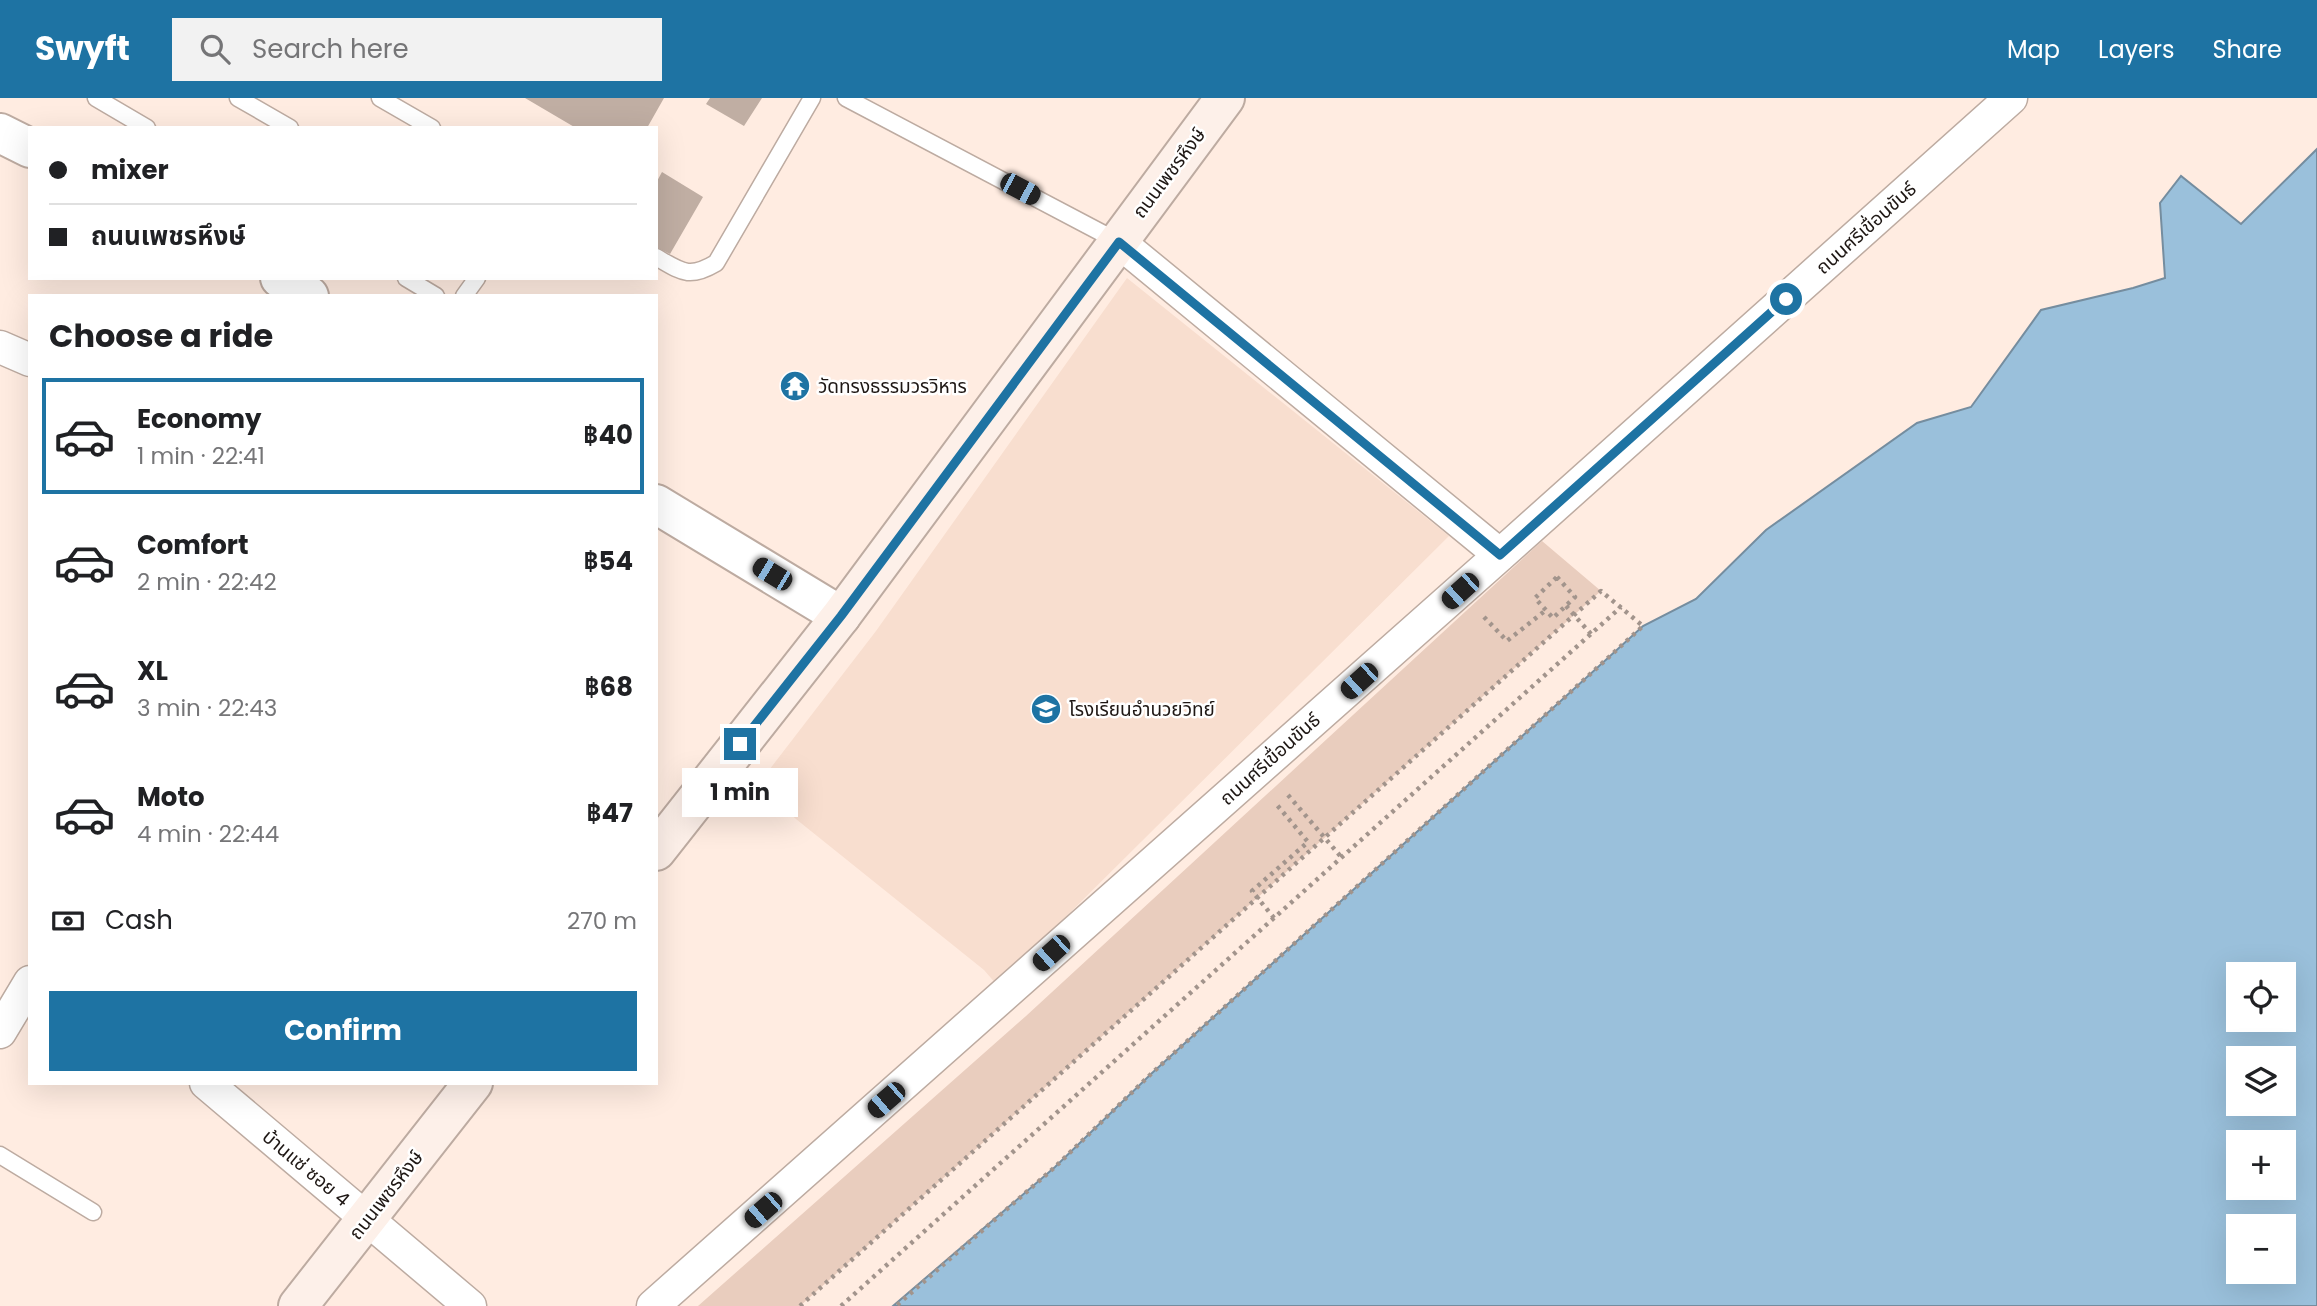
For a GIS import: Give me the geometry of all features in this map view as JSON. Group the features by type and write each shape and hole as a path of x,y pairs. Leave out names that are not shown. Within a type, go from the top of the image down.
{"main road":[{"name":"ถนนเพชรหึงษ์","path":"658,848 841,616 1225,98"},
{"name":"ถนนเพชรหึงษ์","path":"298,1306 471,1085"}],"street":[{"name":"ถนนศรีเขื่อนขันธ์","path":"653,1306 1460,591 2011,98"},
{"path":"0,133 28,147"},
{"path":"1119,242 1500,555"},
{"path":"283,280 306,294"},
{"path":"0,347 28,359"},
{"path":"658,506 841,616"},
{"path":"0,1032 28,985"},
{"name":"บ้านแซ่ ซอย 4","path":"208,1085 470,1306"}],"lane":[{"path":"96,98 144,126"},
{"path":"238,98 287,126"},
{"path":"658,258 680,271 700,272 716,263 813,98"},
{"path":"846,98 1119,242"},
{"path":"390,101 429,126"},
{"path":"409,280 433,294"},
{"path":"0,1155 93,1212"}],"path":[{"path":"1557,577 1575,597 1566,606 1553,618 1535,598 1557,577"},
{"path":"1460,591 1507,641 1546,610"},
{"path":"800,1306 1601,592 1643,626 1151,1073 1055,1167 895,1306"},
{"path":"1566,606 1591,634"},
{"path":"841,1306 1621,607"},
{"path":"1287,795 1342,858"},
{"path":"1274,918 1252,891 1308,842 1278,804"}],"shaded area":[{"name":"โรงเรียนอำนวยวิทย์","path":"1127,278 1449,536 997,985 984,970 756,787 876,631"},
{"path":"1542,541 1601,591 800,1306 698,1306 1026,1016"}],"water":[{"path":"2317,149 2317,1306 893,1306 1055,1167 1151,1074 1643,626 1696,599 1766,530 1917,423 1971,407 2041,310 2165,278 2160,203 2181,176 2241,224"}],"building":[{"path":"525,98 664,98 648,126 573,126"},
{"path":"710,98 762,98 744,126 706,104"},
{"path":"662,172 703,197 670,254 658,248 658,179"}],"place":[{"name":"วัดทรงธรรมวรวิหาร","path":"795,386"},
{"name":"โรงเรียนอำนวยวิทย์","path":"1046,709"}],"route":[{"path":"740,744 841,616 1119,242 1500,555 1786,299"}]}
